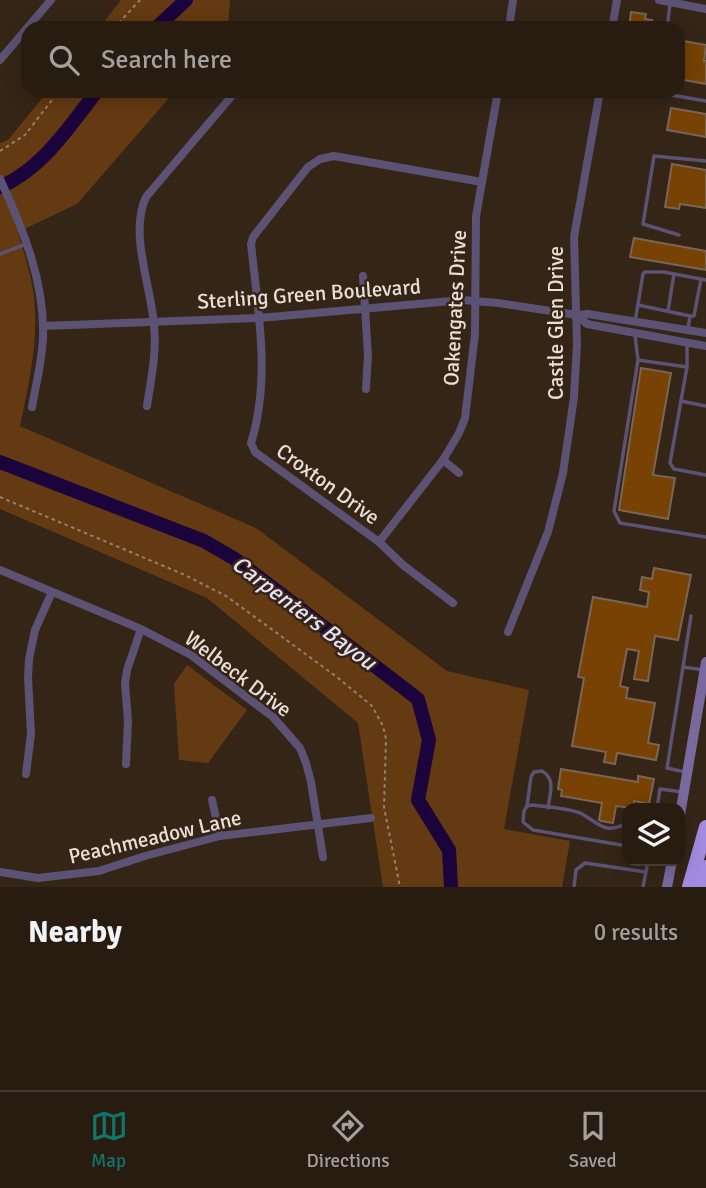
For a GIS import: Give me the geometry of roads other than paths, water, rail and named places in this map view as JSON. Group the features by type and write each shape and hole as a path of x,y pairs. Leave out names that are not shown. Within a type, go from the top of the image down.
{"highway":[{"path":"690,887 706,827"},
{"path":"703,887 706,867"}],"main road":[{"path":"682,803 705,666"},
{"path":"667,887 671,866"}],"street":[{"path":"33,21 51,0"},
{"path":"510,21 513,0"},
{"path":"613,21 617,0"},
{"path":"659,0 706,9"},
{"path":"0,60 21,35"},
{"path":"148,406 155,345 140,233 140,209 146,197 230,98"},
{"name":"Oakengates Drive","path":"379,542 443,460 465,418 475,334 476,216 497,98"},
{"name":"Castle Glen Drive","path":"508,632 548,532 556,502 574,397 577,315 574,237 599,98"},
{"path":"259,318 251,244 253,237 308,167 320,159 334,156 482,182"},
{"path":"0,179 28,244 39,293 43,326 41,364 32,407"},
{"path":"363,276 368,355 366,389"},
{"name":"Sterling Green Boulevard","path":"43,326 259,318 365,307 475,301 577,315 588,314 706,333"},
{"name":"Sterling Green Boulevard","path":"577,315 587,324 706,346"},
{"name":"Croxton Drive","path":"259,318 263,360 251,443 261,457 379,542 403,565 453,603"},
{"path":"635,321 635,334"},
{"path":"443,460 459,473"},
{"name":"Welbeck Drive","path":"0,570 141,629 191,655 273,717 300,748 311,782 318,825"},
{"path":"26,774 30,734 29,659 36,630 52,592"},
{"path":"126,764 128,721 125,684 141,629"},
{"path":"212,800 220,836"},
{"name":"Peachmeadow Lane","path":"0,873 38,877 99,871 220,836 371,818"},
{"path":"318,825 323,857"}],"lane":[{"path":"670,21 677,2"},
{"path":"685,97 706,101"},
{"path":"679,235 643,224 654,156 706,161"},
{"path":"0,254 28,244"},
{"path":"635,321 643,274 645,272 704,279 694,316 638,305"},
{"path":"668,311 674,274"},
{"path":"688,330 690,316"},
{"path":"635,334 638,360 614,511 620,523 706,535"},
{"path":"687,343 687,367 670,463 674,469 706,475"},
{"path":"638,360 687,367"},
{"path":"681,401 706,406"},
{"path":"687,772 667,768 691,616"},
{"path":"683,667 705,666"},
{"path":"548,808 552,781 549,775 542,771 534,772 523,822 533,830 622,845"},
{"path":"658,803 660,789 684,793"},
{"path":"527,806 582,814 598,826 611,829 622,825"},
{"path":"574,887 576,870 585,863 646,872"},
{"path":"643,887 647,866"}],"waterway":[{"name":"Carpenters Bayou","path":"164,21 186,0"},
{"name":"Carpenters Bayou","path":"0,187 42,158 92,98"},
{"name":"Carpenters Bayou","path":"0,462 204,541 235,559 418,699 429,740 418,800 449,850 451,887"}]}
